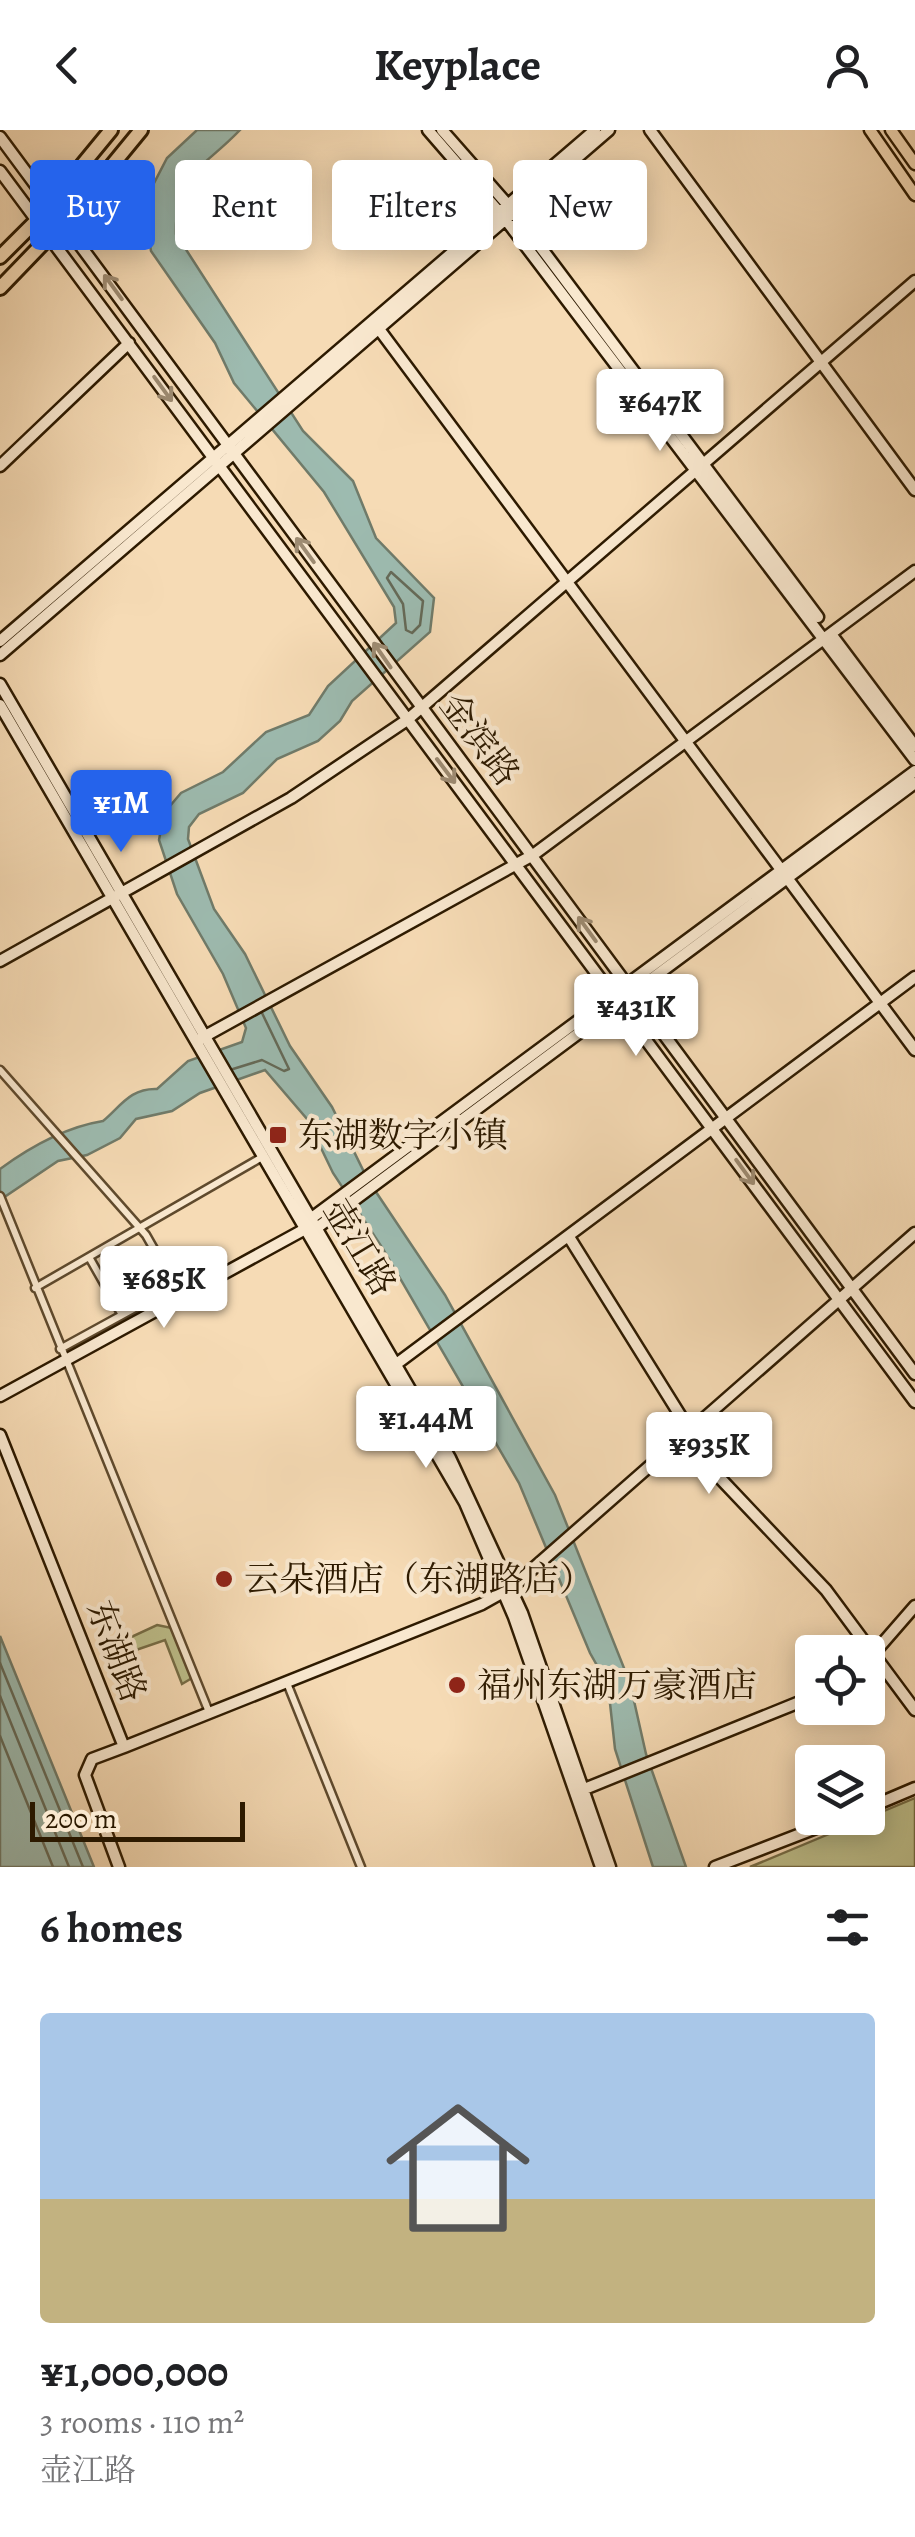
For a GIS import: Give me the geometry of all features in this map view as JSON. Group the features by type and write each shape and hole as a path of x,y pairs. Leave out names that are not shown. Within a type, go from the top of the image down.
{"highway":[{"path":"86,160 110,130"},
{"path":"117,160 142,130"},
{"path":"0,257 30,228"},
{"path":"1,285 35,250"}],"main road":[{"path":"428,130 506,212"},
{"path":"442,130 915,746"},
{"path":"0,641 231,450 506,212 594,130"},
{"path":"506,212 610,130"},
{"path":"650,130 915,490"},
{"path":"870,130 915,195"},
{"path":"891,130 915,164"},
{"name":"金滨路","path":"0,137 30,175"},
{"name":"金滨路","path":"0,171 30,210"},
{"name":"金滨路","path":"59,250 915,1402"},
{"name":"金滨路","path":"86,250 400,682 422,705 915,1374"},
{"path":"0,961 336,770 407,720 698,464 822,364 915,281"},
{"path":"376,324 915,1050"},
{"path":"0,466 129,343"},
{"path":"0,655 216,462"},
{"path":"203,1043 222,1024 533,856 915,571"},
{"path":"828,636 915,760"},
{"name":"壶江路","path":"0,684 117,895 393,1366 465,1503 508,1590 610,1867"},
{"name":"壶江路","path":"0,706 117,895"},
{"path":"0,1396 335,1209 617,1001 915,771"},
{"path":"784,873 915,783"},
{"path":"393,1366 915,977"},
{"name":"壶江路","path":"228,1087 265,1156 310,1226"},
{"path":"124,1746 508,1590 852,1285 915,1234"},
{"path":"570,1237 687,1431 726,1487 826,1590 856,1635"},
{"path":"813,1264 827,1252"},
{"path":"860,1329 875,1318"},
{"name":"东湖路","path":"0,1435 124,1746 92,1759 85,1775 119,1867"},
{"path":"885,1641 915,1606"},
{"path":"885,1674 915,1710"},
{"path":"580,1791 795,1705"},
{"path":"885,1801 915,1788"},
{"name":"壶江路","path":"580,1791 601,1867"},
{"path":"715,1867 798,1835"}],"street":[{"path":"0,1070 139,1228 175,1286 60,1349"},
{"path":"36,1288 265,1156"},
{"path":"0,1196 210,1713"},
{"path":"89,1257 122,1315"},
{"path":"286,1682 361,1867"}],"green space":[{"path":"157,1625 172,1628 192,1678 182,1684 165,1640 133,1651 131,1659 122,1652 105,1656 101,1651"},
{"path":"915,1798 915,1867 750,1867 827,1835 885,1835 885,1811"}],"water":[{"path":"197,130 240,130 207,160 175,160 175,250 186,250 303,431 353,481 376,538 434,598 430,632 352,701 340,721 318,741 277,759 243,793 199,814 189,827 188,839 214,909 245,954 290,1046 332,1107 368,1180 445,1295 555,1495 630,1683 646,1754 686,1867 653,1867 615,1749 608,1685 590,1653 519,1483 383,1249 333,1173 307,1119 265,1070 200,1093 172,1111 136,1119 120,1138 87,1155 58,1161 0,1200 0,1169 12,1161 62,1133 103,1121 133,1095 157,1089 188,1061 242,1042 246,1028 223,974 177,894 159,840 164,813 181,793 223,772 266,732 309,715 328,686 396,623 394,607 324,492 234,383 215,343 151,251 155,250 155,181 167,158"},
{"path":"0,1636 94,1867 0,1867"}],"place":[{"name":"东湖数字小镇","path":"278,1135"},
{"name":"云朵酒店（东湖路店）","path":"224,1579"},
{"name":"福州东湖万豪酒店","path":"457,1685"}]}
